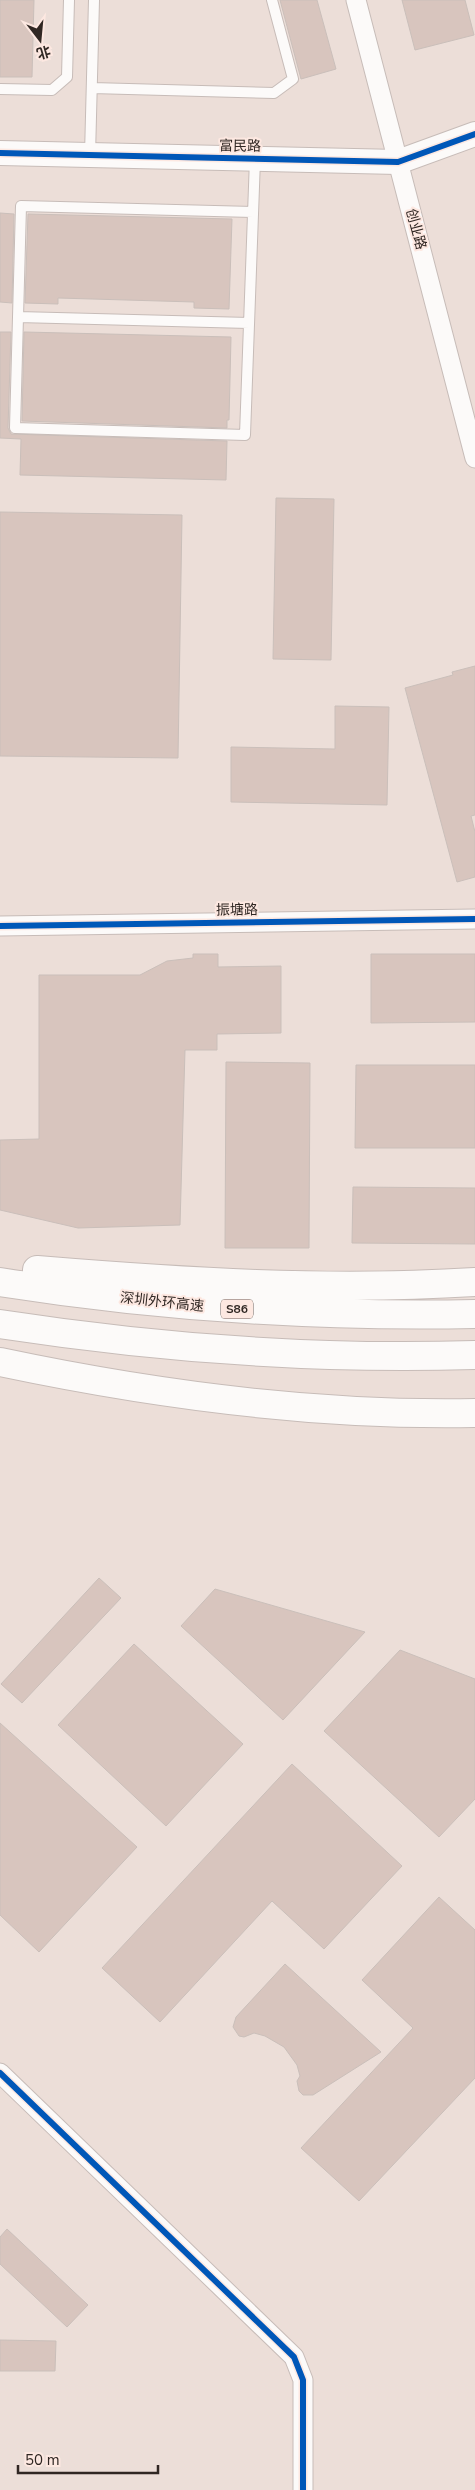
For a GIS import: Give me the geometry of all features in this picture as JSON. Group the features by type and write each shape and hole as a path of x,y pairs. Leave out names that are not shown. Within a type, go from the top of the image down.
{"highway":[{"path":"0,1267 285,1284 390,1285 475,1282"},
{"name":"深圳外环高速","path":"0,1282 82,1294 207,1307 315,1313 475,1314"},
{"path":"0,1324 136,1342 236,1350 344,1355 475,1355"},
{"path":"0,1362 125,1386 218,1400 339,1410 475,1413"}],"street":[{"name":"创业路","path":"356,0 475,458"},
{"name":"富民路","path":"0,153 398,162 475,134"},
{"name":"振塘路","path":"0,926 475,919"},
{"path":"0,2073 294,2357 303,2380 303,2490"}],"lane":[{"path":"0,89 52,90 67,76 69,0"},
{"path":"90,155 94,0"},
{"path":"92,88 274,93 293,79 272,0"},
{"path":"253,212 21,206 15,428 245,435 253,212 254,159"},
{"path":"18,317 249,323"}],"building":[{"path":"0,0 34,0 32,77 0,77"},
{"path":"280,0 317,0 336,69 301,79"},
{"path":"402,0 465,0 474,35 415,50"},
{"path":"0,213 14,214 12,303 0,302"},
{"path":"28,214 232,219 229,309 194,308 194,302 58,298 58,304 25,303"},
{"path":"0,332 11,332 8,428 11,434 227,441 226,480 20,475 21,439 0,438"},
{"path":"24,332 231,337 229,420 227,420 227,428 22,421"},
{"path":"276,498 334,499 331,660 273,659"},
{"path":"0,512 182,515 178,758 0,756"},
{"path":"475,666 475,815 471,816 475,832 475,877 457,882 405,688 453,675 452,672"},
{"path":"335,706 389,707 387,805 231,802 231,747 335,749"},
{"path":"193,954 218,954 218,967 281,966 281,1033 217,1034 217,1050 185,1050 180,1225 78,1228 0,1210 0,1140 39,1139 39,975 140,975 167,961 193,958"},
{"path":"371,954 475,954 475,1022 371,1023"},
{"path":"226,1062 310,1063 309,1248 225,1248"},
{"path":"356,1065 475,1065 475,1148 355,1148"},
{"path":"353,1187 475,1188 475,1244 352,1243"},
{"path":"99,1578 121,1598 22,1703 1,1684"},
{"path":"215,1589 365,1632 283,1720 181,1626"},
{"path":"134,1644 243,1744 166,1826 58,1725"},
{"path":"400,1650 475,1679 475,1799 439,1837 324,1731"},
{"path":"0,1723 137,1847 39,1952 0,1915"},
{"path":"292,1764 402,1866 324,1949 272,1901 160,2022 102,1968"},
{"path":"439,1897 475,1930 475,2078 359,2201 301,2148 413,2028 362,1980"},
{"path":"285,1964 381,2052 313,2095 303,2095 299,2091 297,2081 300,2076 297,2065 284,2047 265,2036 254,2033 244,2037 239,2036 233,2027 236,2017"},
{"path":"7,2229 88,2305 67,2327 0,2264 0,2237"},
{"path":"0,2340 56,2341 55,2371 0,2371"}],"cycle path":[{"path":"0,153 398,162 475,134"},
{"path":"0,926 475,919"},
{"path":"0,2073 294,2357 303,2380 303,2490"}]}
